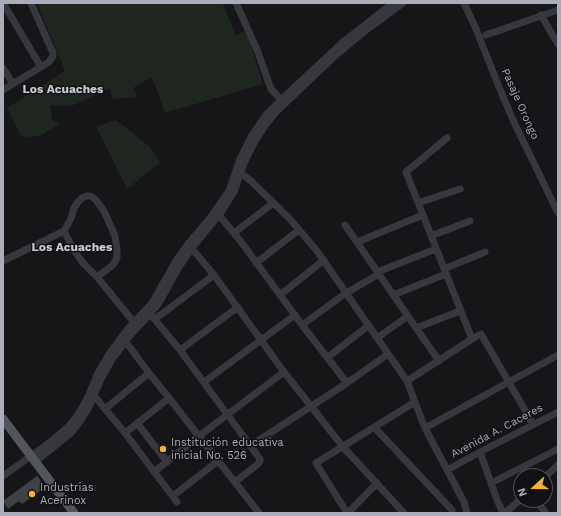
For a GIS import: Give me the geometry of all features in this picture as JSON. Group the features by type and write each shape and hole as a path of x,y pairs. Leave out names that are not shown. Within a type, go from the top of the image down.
{"main road":[{"path":"3,419 74,513"}],"street":[{"path":"3,3 41,67"},
{"path":"3,90 49,62 53,56 31,3"},
{"path":"236,3 258,52 272,89 283,102"},
{"path":"190,246 229,191 260,132 283,102 343,42 393,3"},
{"path":"283,102 365,31 403,3"},
{"name":"Pasaje Orongo","path":"464,3 510,112 558,213"},
{"path":"486,35 558,10"},
{"path":"541,16 558,44"},
{"path":"3,68 13,84"},
{"path":"447,138 406,172 472,339"},
{"path":"238,172 251,181 299,230 317,251 407,382 425,428 464,502 467,513"},
{"path":"151,314 158,294 177,259 219,215 234,192 238,172"},
{"path":"418,203 460,189"},
{"path":"3,261 64,231 78,202 82,198 91,196 104,211 115,236 117,249 117,258 113,265 97,277"},
{"path":"234,233 273,203"},
{"path":"357,242 423,214"},
{"path":"219,215 348,383"},
{"path":"431,236 470,221"},
{"path":"345,225 438,361"},
{"path":"256,263 299,230"},
{"path":"64,231 75,252 84,264 97,277 136,324"},
{"path":"190,246 238,307 284,372 344,447 377,483 400,512"},
{"path":"302,325 346,293 378,273 436,248"},
{"path":"393,295 485,252"},
{"path":"280,295 324,260"},
{"path":"3,476 33,459 69,426 92,393 98,373 109,354 136,324 214,275"},
{"path":"180,350 238,307"},
{"path":"416,328 460,311"},
{"path":"151,314 180,350 250,446 259,456 260,460 258,464 235,482"},
{"path":"204,382 295,314"},
{"path":"377,338 408,316"},
{"path":"328,357 368,326"},
{"path":"407,382 481,334 533,424"},
{"path":"124,339 259,513"},
{"path":"250,446 348,383 388,354"},
{"path":"425,428 558,355"},
{"path":"154,472 284,372"},
{"path":"106,409 149,373"},
{"path":"92,393 125,433 175,499 218,461"},
{"path":"125,433 169,398"},
{"path":"377,483 348,513 316,463 415,402"},
{"name":"Avenida A. Caceres","path":"447,470 533,424 557,414"},
{"path":"137,423 167,462"},
{"path":"375,428 451,512 464,502"},
{"path":"490,483 558,449"},
{"path":"480,452 490,483 504,513 513,506"}],"shaded area":[{"path":"37,3 223,3 235,35 247,31 263,84 165,113 152,77 133,88 138,97 113,99 110,88 71,106 50,105 52,120 60,123 40,136 22,137 7,108 65,71"},
{"path":"116,120 150,147 160,163 127,189 96,126"}],"building":[{"path":"37,476 46,487 22,504 19,501 8,509 3,501"}],"place":[{"name":"Institución educativa inicial No. 526","path":"163,449"},
{"name":"Industrias Acerinox","path":"32,494"}],"district":[{"name":"Los Acuaches","path":"63,89"},
{"name":"Los Acuaches","path":"72,247"}]}
